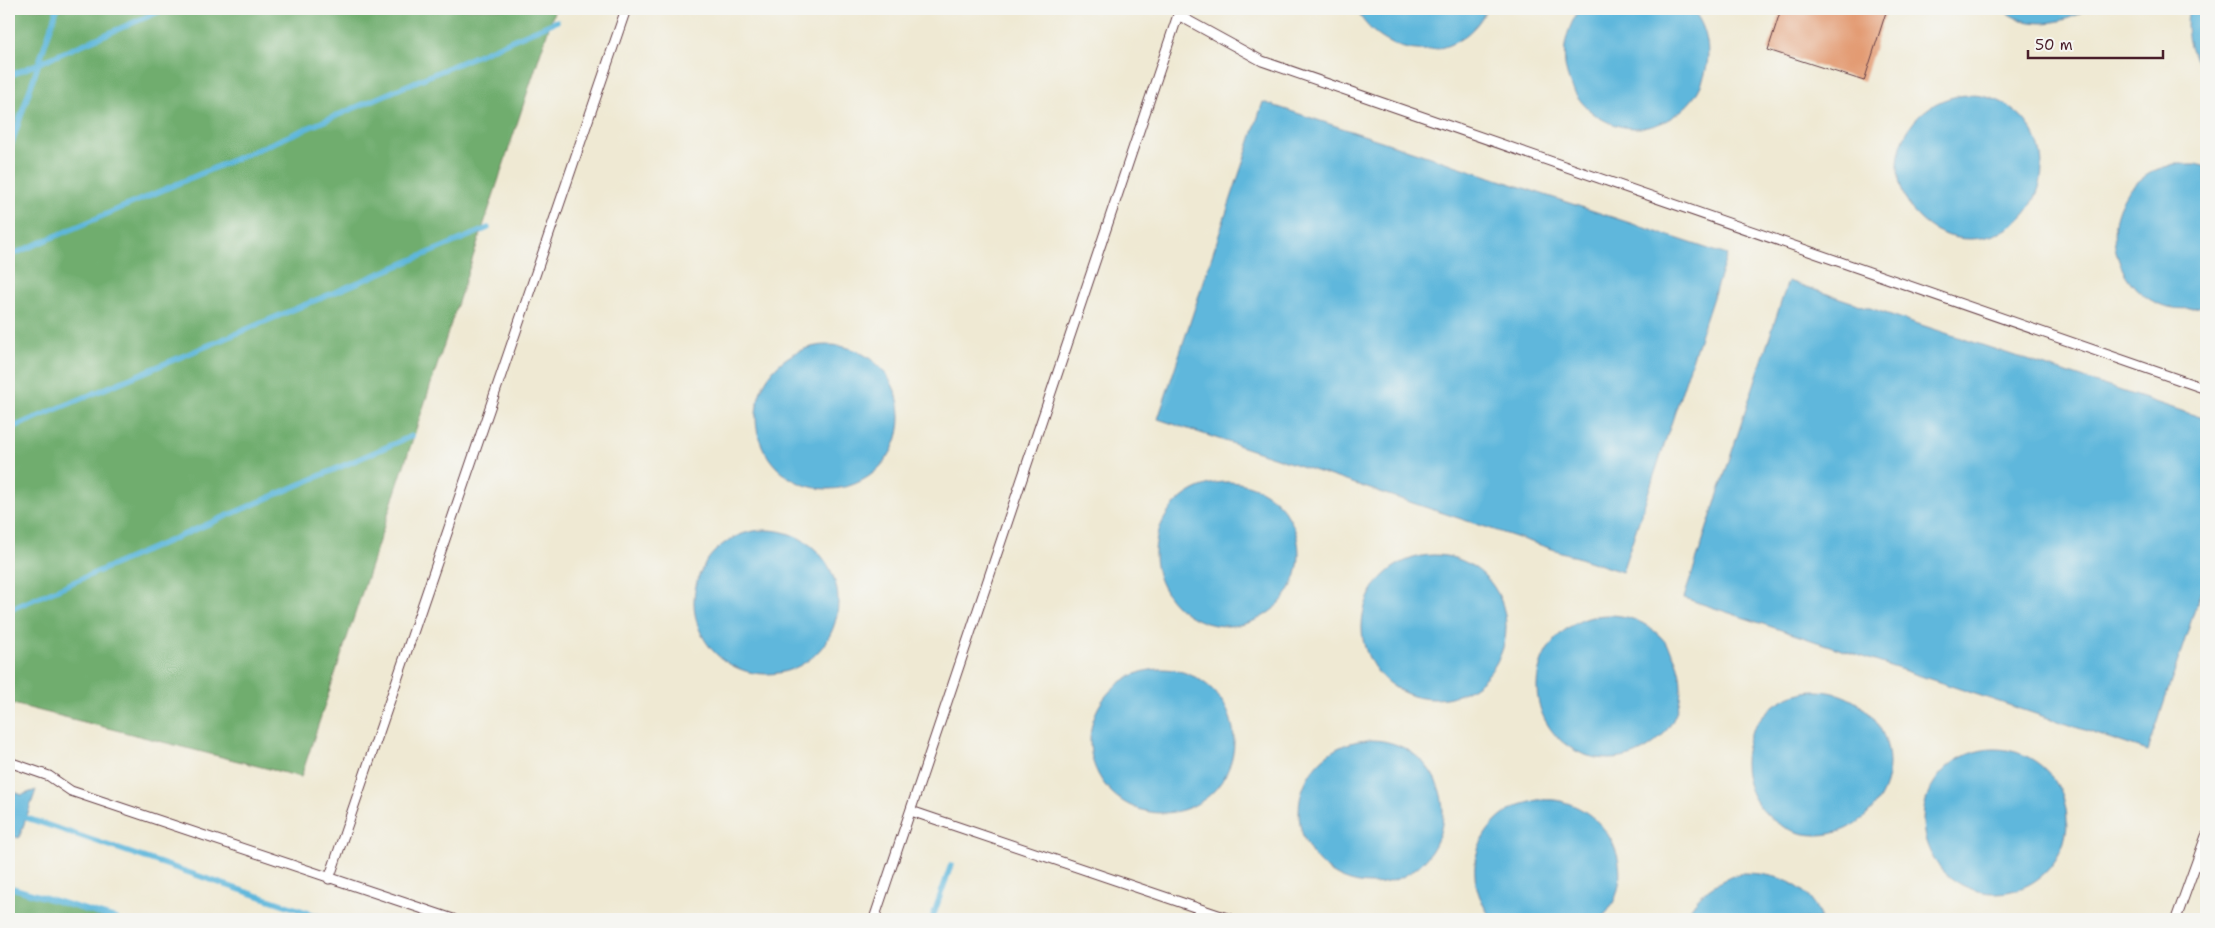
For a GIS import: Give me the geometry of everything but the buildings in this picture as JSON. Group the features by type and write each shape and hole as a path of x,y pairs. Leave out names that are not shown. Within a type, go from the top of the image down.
{"lane":[{"path":"329,879 626,9"},
{"path":"874,919 1179,12 1262,61 2206,389"},
{"path":"9,762 49,776 71,791 453,919"},
{"path":"911,811 1230,919"},
{"path":"2176,919 2206,836"}],"green space":[{"path":"9,9 555,9 301,777 9,703"},
{"path":"9,887 116,919 9,919"}],"water":[{"path":"1356,9 1487,9 1474,27 1459,40 1441,48 1422,50 1402,47 1384,40 1369,27"},
{"path":"1580,9 1692,9 1704,30 1708,54 1704,77 1699,89 1688,104 1678,113 1653,126 1629,128 1605,121 1586,107 1572,87 1565,63 1567,36"},
{"path":"2002,9 2086,9 2066,19 2044,23 2021,20"},
{"path":"2189,9 2206,9 2206,72 2195,59 2189,43 2187,26"},
{"path":"1970,95 1998,100 2021,116 2037,139 2042,167 2037,195 2021,218 1998,234 1970,239 1942,234 1919,218 1903,195 1898,167 1903,139 1919,116 1942,100"},
{"path":"1263,102 1727,255 1622,572 1158,419"},
{"path":"2174,164 2197,164 2206,167 2206,305 2177,308 2153,301 2133,285 2120,264 2114,239 2117,214 2129,191 2157,169"},
{"path":"1788,281 2206,419 2206,576 2148,751 1684,598"},
{"path":"828,345 856,350 879,366 895,389 900,417 895,445 879,468 856,484 828,489 800,484 777,468 761,445 756,417 761,389 777,366 800,350"},
{"path":"1227,482 1255,487 1278,503 1294,526 1299,554 1294,582 1278,605 1255,621 1227,626 1199,621 1176,605 1160,582 1155,554 1160,526 1176,503 1199,487"},
{"path":"766,530 794,535 817,551 833,574 838,602 833,630 817,653 794,669 766,674 738,669 715,653 699,630 694,602 699,574 715,551 738,535"},
{"path":"1434,555 1462,560 1485,576 1501,599 1506,627 1501,655 1485,678 1462,694 1434,699 1406,694 1383,678 1367,655 1362,627 1367,599 1383,576 1406,560"},
{"path":"1609,615 1637,620 1660,636 1676,659 1681,687 1676,715 1660,738 1637,754 1609,759 1581,754 1558,738 1542,715 1537,687 1542,659 1558,636 1581,620"},
{"path":"1162,669 1190,674 1213,690 1229,713 1234,741 1229,769 1213,792 1190,808 1162,813 1134,808 1111,792 1095,769 1090,741 1095,713 1111,690 1134,674"},
{"path":"1817,691 1845,696 1868,712 1884,735 1889,763 1884,791 1868,814 1845,830 1817,835 1789,830 1766,814 1750,791 1745,763 1750,735 1766,712 1789,696"},
{"path":"1371,740 1399,745 1422,761 1438,784 1443,812 1438,840 1422,863 1399,879 1371,884 1343,879 1320,863 1304,840 1299,812 1304,784 1320,761 1343,745"},
{"path":"1995,749 2023,754 2046,770 2062,793 2067,821 2062,849 2046,872 2023,888 1995,893 1967,888 1944,872 1928,849 1923,821 1928,793 1944,770 1967,754"},
{"path":"9,790 22,795 36,790 19,838 9,835"},
{"path":"1537,800 1558,800 1579,808 1592,816 1611,840 1617,853 1620,868 1619,884 1614,902 1602,919 1492,919 1483,904 1477,889 1475,874 1476,859 1487,831 1498,819 1515,807"},
{"path":"1741,873 1766,875 1789,882 1808,896 1821,919 1685,919 1701,895 1723,880"}],"waterway":[{"path":"9,151 57,9"},
{"path":"9,76 165,9"},
{"path":"9,256 557,21"},
{"path":"9,429 488,228"},
{"path":"9,610 412,436"},
{"path":"9,812 327,919"},
{"path":"932,919 951,865"},
{"path":"9,887 116,919"}]}
